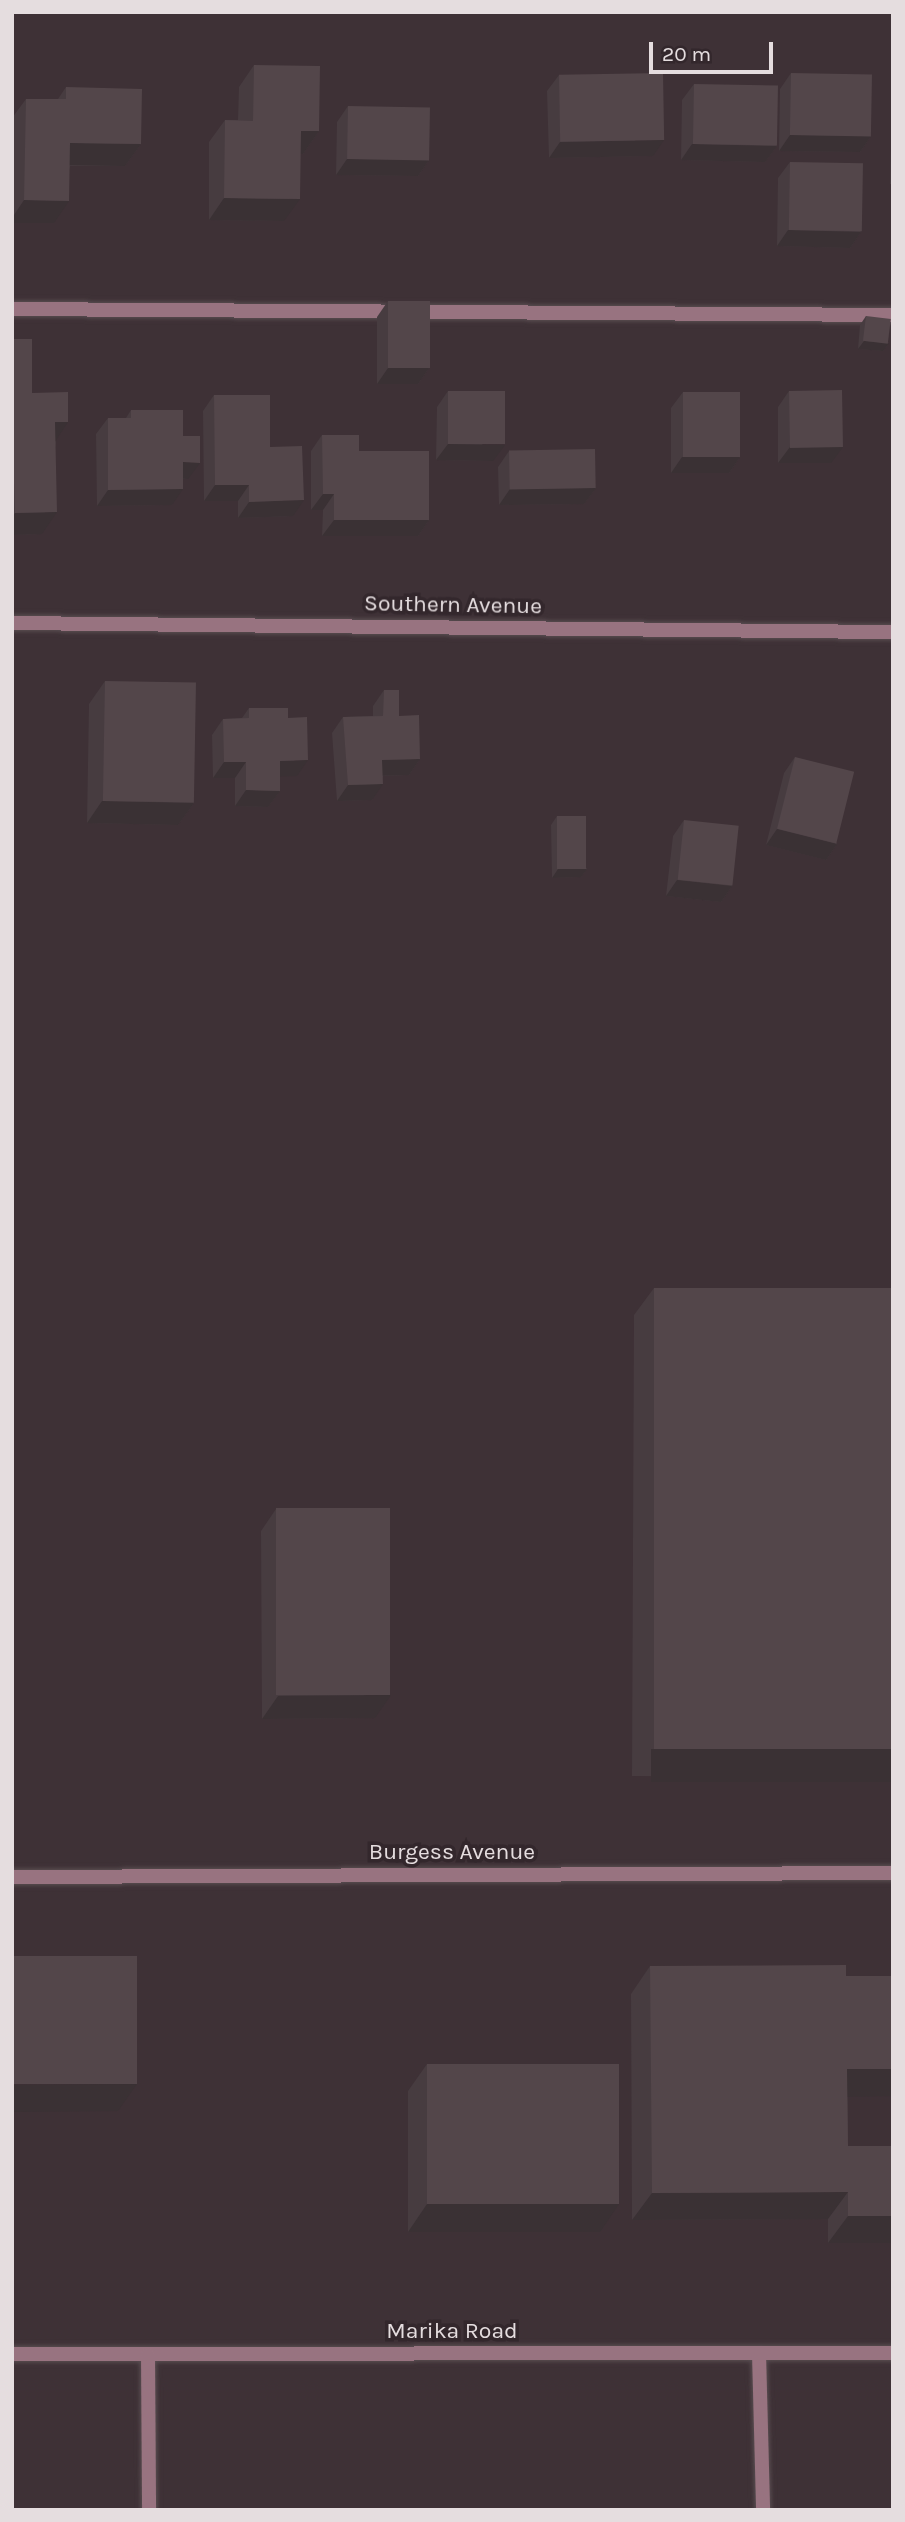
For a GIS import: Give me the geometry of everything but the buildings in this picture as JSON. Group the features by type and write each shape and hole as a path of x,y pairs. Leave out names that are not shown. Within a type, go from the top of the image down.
{"street":[{"path":"12,309 893,315"},
{"name":"Southern Avenue","path":"12,623 893,632"},
{"name":"Burgess Avenue","path":"12,1877 893,1873"},
{"path":"759,2353 763,2510"},
{"name":"Marika Road","path":"12,2354 893,2353"},
{"path":"148,2355 149,2510"}]}
